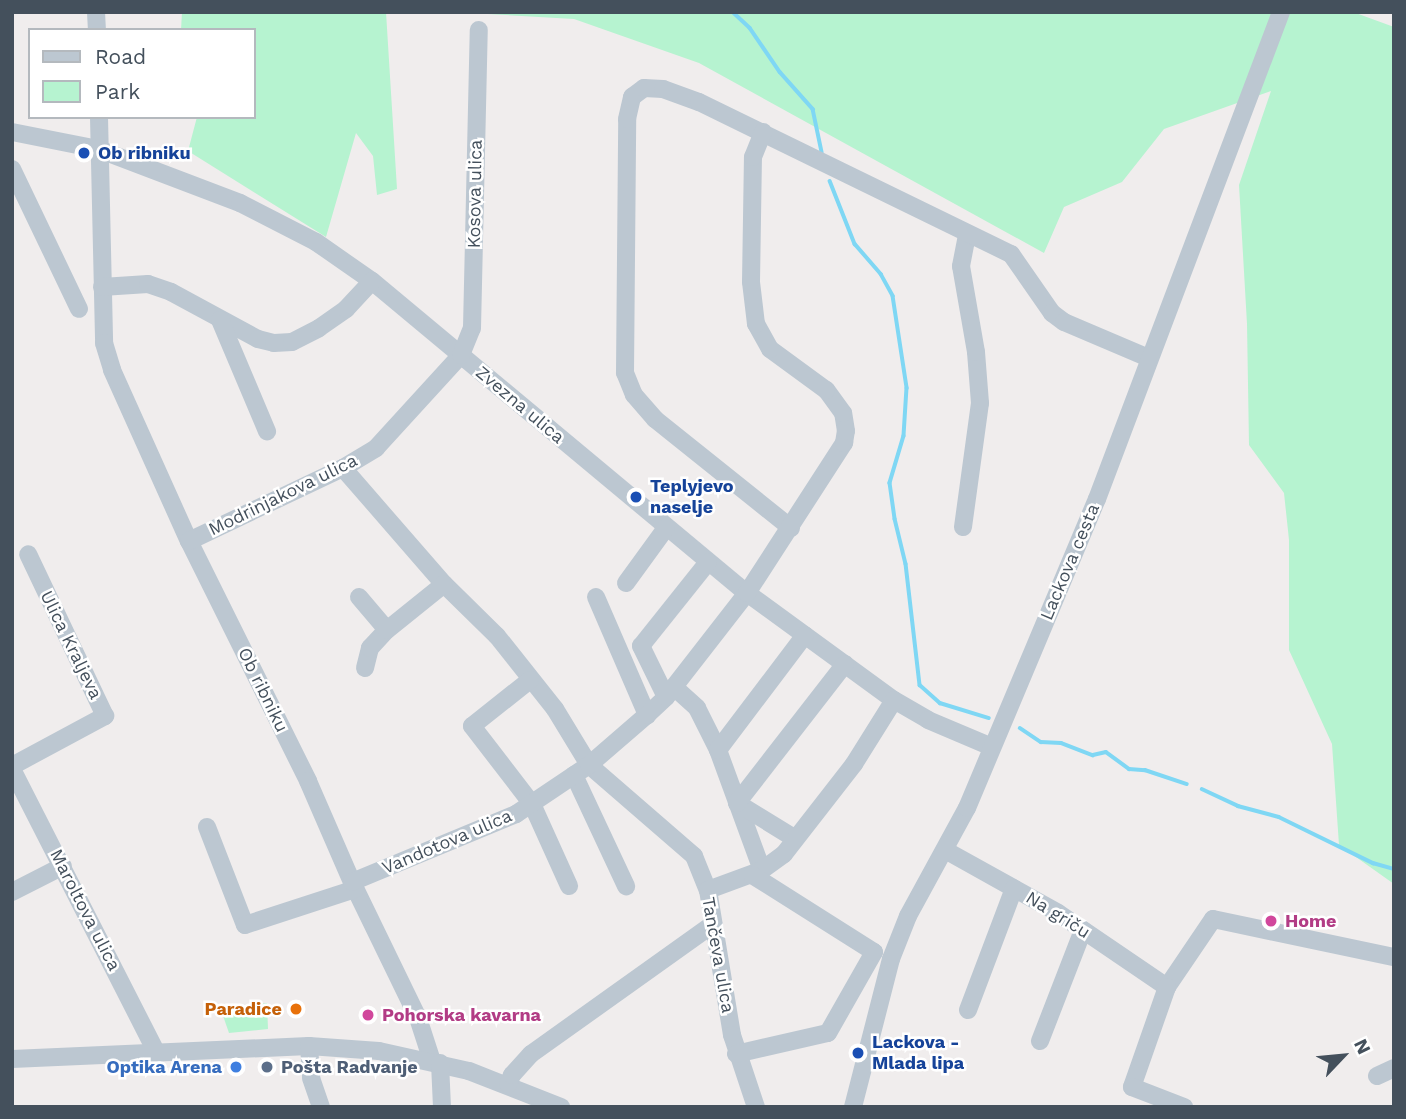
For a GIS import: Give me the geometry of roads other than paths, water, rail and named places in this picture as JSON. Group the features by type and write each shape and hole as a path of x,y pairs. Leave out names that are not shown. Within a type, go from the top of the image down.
{"street":[{"name":"Lackova cesta","path":"853,1107 891,959 908,916 967,808 1097,499 1280,12"},
{"name":"Kosova ulica","path":"461,355 472,328 479,30"},
{"path":"791,528 655,419 634,395 625,373 624,218 627,119 632,97 644,88 663,89 763,132 1011,254 1052,313 1064,322 1149,358"},
{"name":"Ob ribniku","path":"99,119 104,343 112,370 189,541 308,781 418,1018 436,1062 442,1107"},
{"name":"Zvezna ulica","path":"12,132 99,149 240,203 316,242 372,281 747,593 894,700 928,720 992,747"},
{"name":"Vandotova ulica","path":"207,827 245,925 354,885 516,814 589,765 648,715 670,692 747,593 791,528 844,443 846,431 843,412 825,390 770,349 756,324 751,282 753,157 763,132"},
{"path":"12,169 79,309"},
{"path":"963,527 980,403 976,352 961,266 967,234"},
{"path":"103,287 148,284 171,292 258,339 274,343 292,342 319,328 346,309 372,281"},
{"path":"220,320 267,431"},
{"name":"Modrinjakova ulica","path":"189,541 343,468 376,448 461,355"},
{"name":"Tančeva ulica","path":"343,468 444,584 497,636 555,709 589,765 616,792 694,856 708,890 736,1054 756,1107"},
{"path":"626,583 667,528"},
{"name":"Ulica Kraljeva","path":"12,768 105,716 28,554"},
{"path":"708,562 641,646 670,692 696,708 718,750 757,872 874,952 828,1033 736,1054"},
{"path":"365,668 370,648 387,630 444,584"},
{"path":"359,597 387,630"},
{"path":"596,597 648,715"},
{"path":"718,750 805,635"},
{"path":"737,803 845,664"},
{"path":"530,680 472,726 532,803 569,886"},
{"path":"708,890 757,872 784,854 854,764 894,700"},
{"name":"Maroltova ulica","path":"12,768 156,1052"},
{"path":"573,775 626,886"},
{"path":"737,803 794,838"},
{"name":"Na griču","path":"945,850 1083,930 1167,987"},
{"path":"12,892 64,866"},
{"path":"968,1010 1014,888"},
{"path":"1184,1107 1132,1087 1167,987 1213,919 1394,957"},
{"path":"508,1084 512,1075 531,1054 713,924"},
{"path":"1040,1041 1083,930"},
{"path":"309,1046 312,1077 321,1107"},
{"path":"12,1059 309,1046 379,1051 436,1062 508,1084 561,1107"},
{"path":"1377,1076 1394,1068"}],"waterway":[{"path":"733,12 750,28 780,72 813,109 822,152"},
{"path":"830,181 855,244 881,274 893,296 907,388 904,436 890,483 906,564 920,685 940,703 989,718"},
{"path":"1020,728 1041,742 1061,743 1093,755 1106,752 1129,769 1145,770 1187,784"},
{"path":"1202,789 1238,806 1279,817 1373,863 1394,869"}],"place":[{"name":"Ob ribniku","path":"84,153"},
{"name":"Teplyjevo naselje","path":"636,497"},
{"name":"Home","path":"1271,921"},
{"name":"Paradice","path":"296,1009"},
{"name":"Pohorska kavarna","path":"368,1015"},
{"name":"Lackova - Mlada lipa","path":"858,1053"},
{"name":"Optika Arena","path":"236,1067"},
{"name":"Pošta Radvanje","path":"267,1067"}]}
